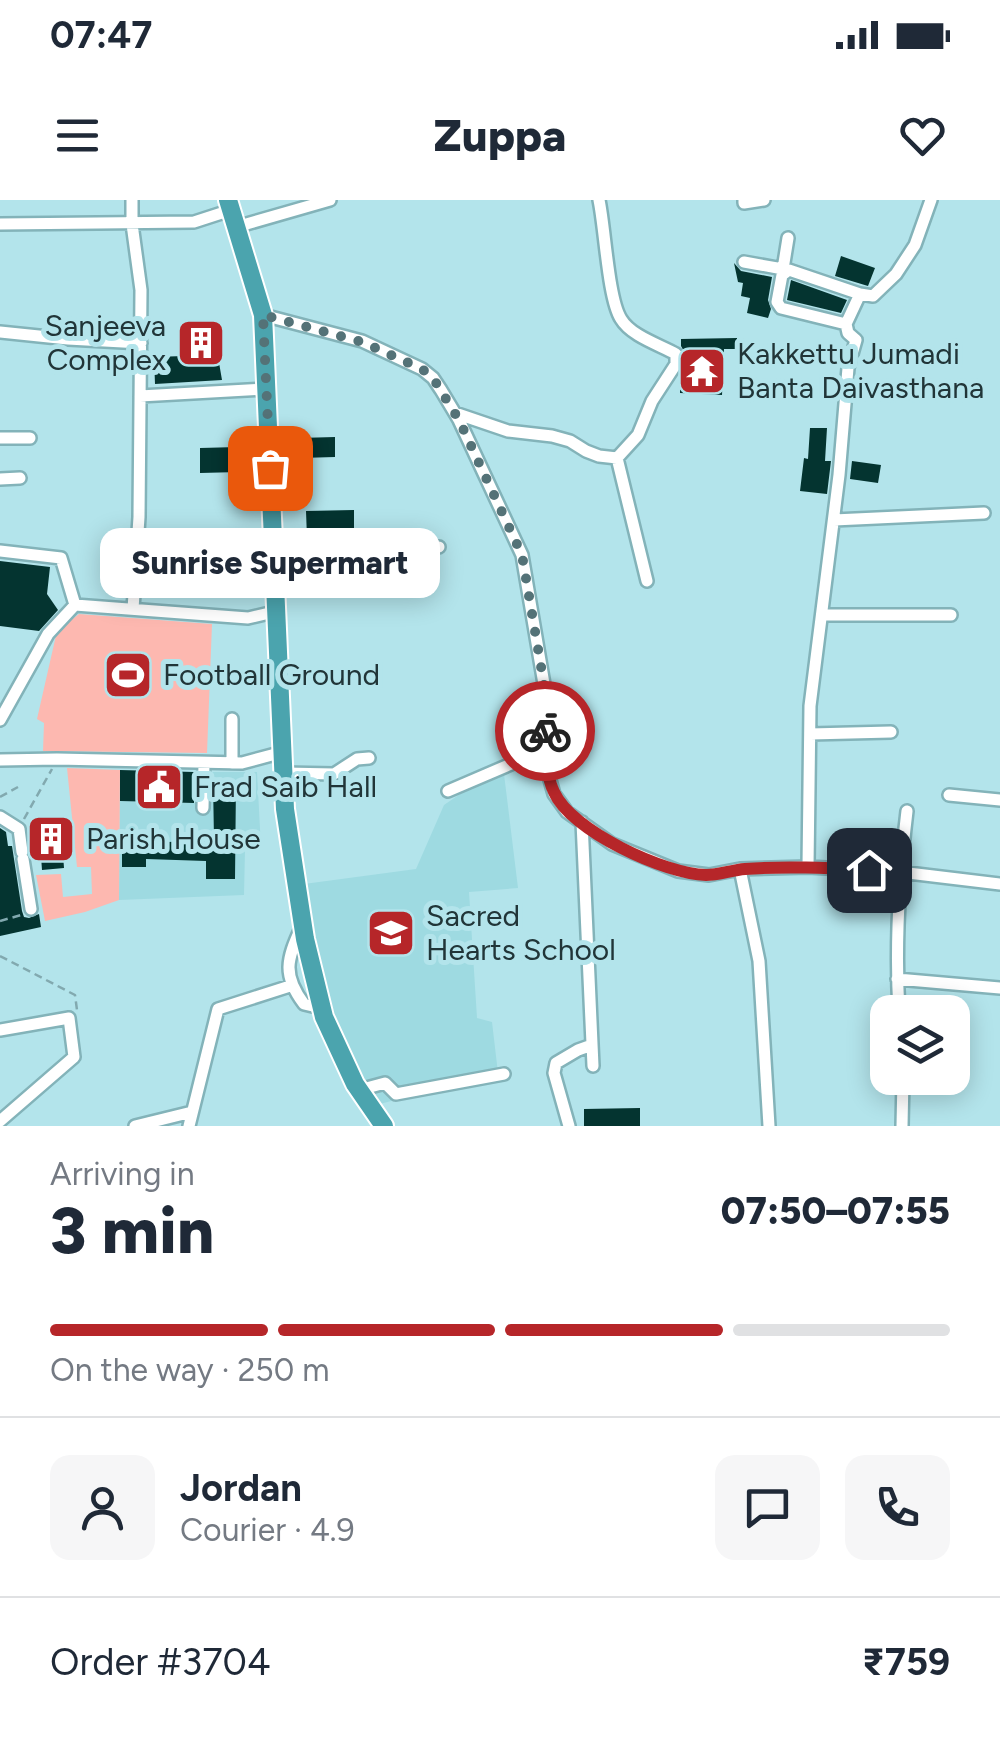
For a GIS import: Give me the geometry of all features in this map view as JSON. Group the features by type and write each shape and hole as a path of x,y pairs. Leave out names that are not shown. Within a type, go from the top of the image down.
{"highway":[{"path":"232,212 263,315 285,809 303,924 321,1008 338,1052 384,1126"}],"street":[{"path":"132,200 141,290 134,609"},
{"path":"0,224 194,222 232,212 330,200"},
{"path":"599,200 613,296 621,319 631,329 676,354 676,364 652,401 638,435 617,458"},
{"path":"744,200 764,200"},
{"path":"744,262 790,270 873,296 896,274 914,245 931,200"},
{"path":"788,238 777,302 781,308 846,324"},
{"path":"808,867 810,706 834,520 848,368 856,340 846,324 860,294"},
{"path":"263,315 362,342 422,369 433,378 455,413 522,555 544,684 546,766 554,794 568,812 612,844 678,872 709,875 740,869 808,867 900,872 1000,884"},
{"path":"0,332 141,343"},
{"path":"140,396 266,389"},
{"path":"455,413 508,431 570,440 599,456 617,458"},
{"path":"0,438 30,438"},
{"path":"617,458 647,581"},
{"path":"0,479 20,478"},
{"path":"834,520 984,513"},
{"path":"274,548 438,548"},
{"path":"0,551 61,558 75,605"},
{"path":"75,605 248,618 278,611"},
{"path":"0,720 48,634 75,605"},
{"path":"823,614 950,615"},
{"path":"232,719 232,763"},
{"path":"810,734 891,732"},
{"path":"448,791 546,749"},
{"path":"0,760 242,763 283,752"},
{"path":"284,773 334,774 357,759 369,758"},
{"path":"203,808 204,763"},
{"path":"949,795 1000,800"},
{"path":"898,995 900,872 907,811"},
{"path":"0,817 19,830 30,909"},
{"path":"582,822 592,1066"},
{"path":"740,869 759,961 769,1126"},
{"path":"303,924 288,956 290,986 304,1004 321,1008"},
{"path":"897,979 1000,988"},
{"path":"189,1126 218,1008 290,986"},
{"path":"0,1030 70,1018 74,1057 0,1122"},
{"path":"569,1126 554,1073 556,1063 592,1046"},
{"path":"359,1090 384,1083 396,1094 504,1074"},
{"path":"902,1126 903,1095"},
{"path":"135,1126 192,1112"}],"path":[{"path":"19,830 57,759"},
{"path":"0,796 18,788"},
{"path":"0,921 22,917 20,910 30,909"},
{"path":"0,956 75,995 78,1017 70,1018"}],"shaded area":[{"name":"Football Ground","path":"79,614 212,624 207,753 43,751 44,723 37,719 57,631"},
{"path":"67,768 120,770 119,900 45,921 36,875 61,874 63,897 92,894 91,867 77,867"},
{"name":"Sacred Hearts School","path":"494,771 504,774 518,888 469,892 477,1018 492,1022 498,1073 376,1105 332,1033 316,976 304,884 416,869 444,805"},
{"path":"198,772 257,772 261,848 245,850 244,895 119,900 120,801 196,803"}],"building":[{"path":"841,256 875,268 868,286 835,276"},
{"path":"734,263 741,271 772,277 768,318 747,313 750,298 741,296 743,283 738,282"},
{"path":"791,280 847,300 841,313 787,300"},
{"path":"219,332 217,351 222,380 155,384 154,357 184,356 183,334"},
{"name":"Kakkettu Jumadi Banta Daivasthana","path":"737,338 737,349 724,349 722,395 680,393 680,375 685,364 681,339"},
{"path":"810,428 827,428 825,461 831,461 827,494 800,491"},
{"path":"335,437 335,457 300,458 299,438"},
{"path":"238,447 239,472 200,473 200,448"},
{"path":"852,461 881,465 878,483 850,479"},
{"path":"354,510 354,538 307,538 306,511"},
{"path":"0,561 50,567 47,594 58,610 39,631 0,626"},
{"name":"Frad Saib Hall","path":"120,770 194,772 194,803 120,801"},
{"path":"213,781 236,781 235,879 206,879 206,861 146,859 146,867 122,867 122,837 144,837 144,843 214,840"},
{"name":"Parish House","path":"61,827 64,868 42,870 39,829"},
{"path":"0,828 6,832 8,846 12,846 24,917 39,914 41,927 0,936"},
{"path":"640,1108 640,1126 584,1126 584,1109"}],"way so far":[{"path":"270,468 263,315 362,342 422,369 433,378 459,420 522,555 544,684 545,731"}],"place":[{"name":"Sanjeeva Complex","path":"201,343"},
{"name":"Kakkettu Jumadi Banta Daivasthana","path":"702,371"},
{"name":"Sunrise Supermart","path":"270,468"},
{"name":"Football Ground","path":"128,675"},
{"name":"Frad Saib Hall","path":"159,787"},
{"name":"Parish House","path":"51,839"},
{"name":"Sacred Hearts School","path":"391,933"}],"route":[{"path":"545,731 546,766 554,794 568,812 612,844 678,872 709,875 740,869 808,867 869,870"}]}
